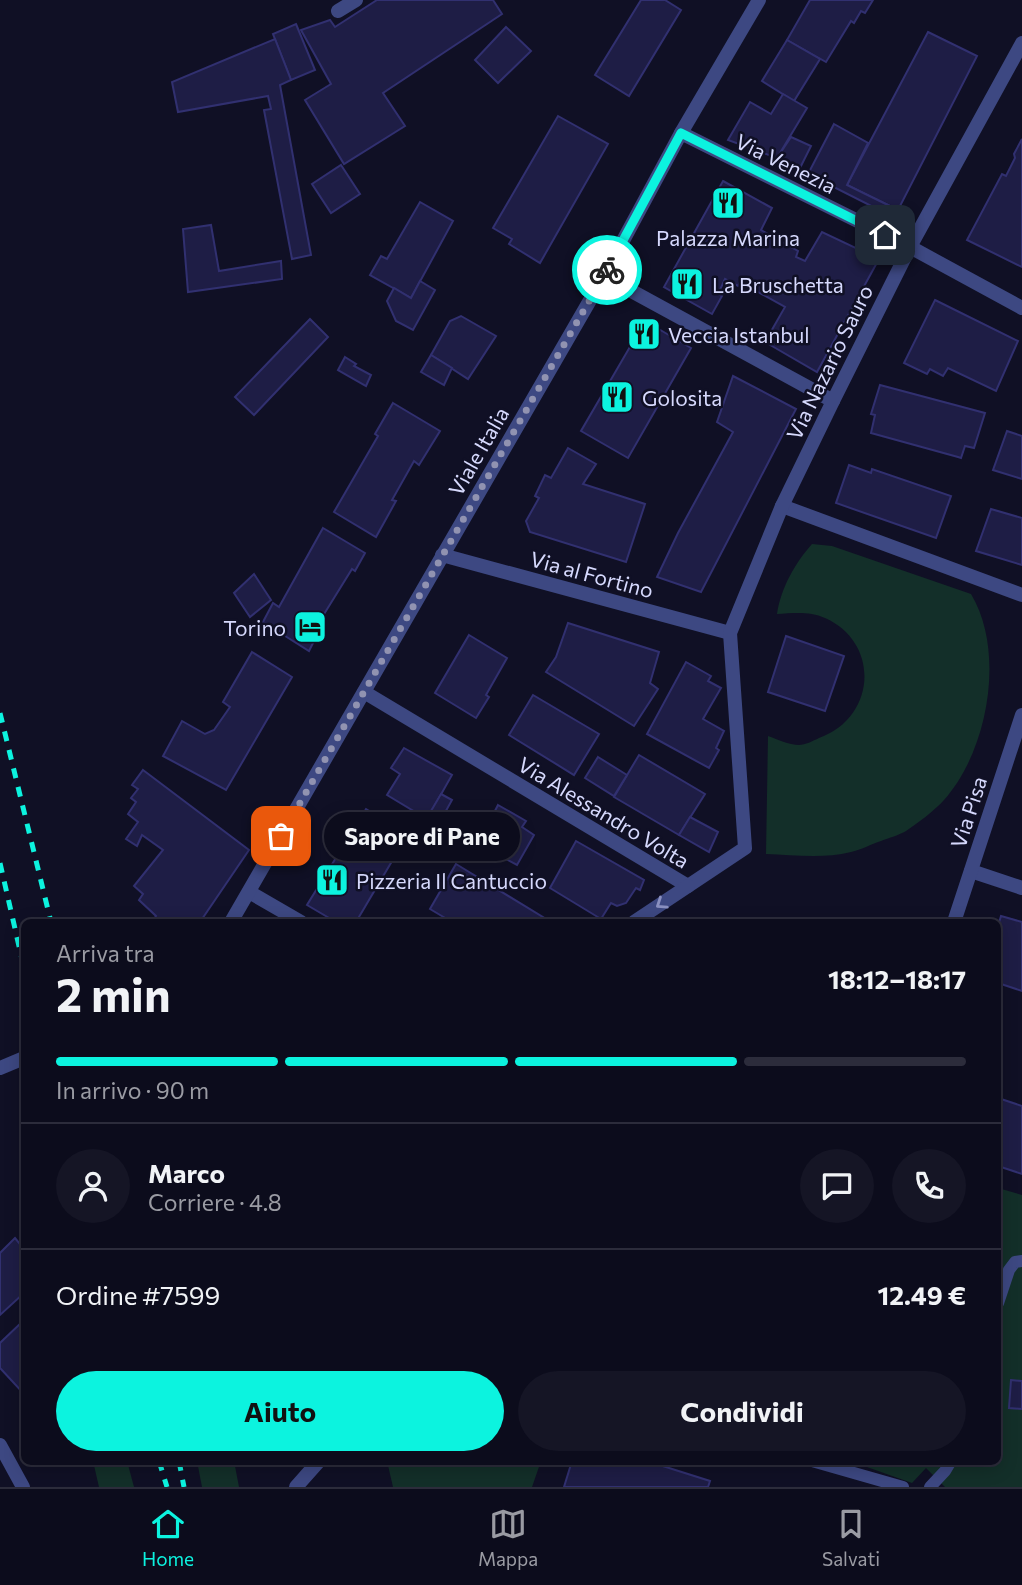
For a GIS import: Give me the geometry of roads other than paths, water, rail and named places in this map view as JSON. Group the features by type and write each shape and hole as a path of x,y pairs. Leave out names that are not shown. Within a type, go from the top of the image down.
{"street":[{"path":"338,11 356,0"},
{"name":"Viale Italia","path":"233,919 604,276 681,133 759,0"},
{"name":"Via Nazario Sauro","path":"730,634 782,506 833,401 910,247 1022,43"},
{"name":"Via Venezia","path":"681,133 910,247 1022,308"},
{"path":"604,276 833,401"},
{"path":"782,506 1022,594"},
{"name":"Via al Fortino","path":"442,555 730,634"},
{"name":"Via Alessandro Volta","path":"364,692 688,886 745,848 730,634"},
{"name":"Via Pisa","path":"955,919 1022,715"},
{"path":"971,871 1022,888"},
{"path":"638,919 688,886"},
{"path":"249,892 296,919"},
{"path":"0,1068 21,1059"},
{"path":"0,1445 23,1487"},
{"path":"296,1487 315,1465"}],"lane":[{"path":"1001,1294 1009,1270 1015,1262 1022,1261"},
{"path":"826,1465 903,1487"},
{"path":"930,1487 949,1465"}],"railway":[{"path":"0,713 50,919"},
{"path":"0,863 21,955"},
{"path":"160,1465 167,1487"},
{"path":"180,1465 184,1487"}],"place":[{"name":"Palazza Marina","path":"728,203"},
{"name":"La Bruschetta","path":"687,284"},
{"name":"Veccia Istanbul","path":"644,334"},
{"name":"Golosita","path":"617,397"},
{"name":"Torino","path":"310,627"},
{"name":"Sapore di Pane","path":"281,836"},
{"name":"Pizzeria Il Cantuccio","path":"332,880"}]}
